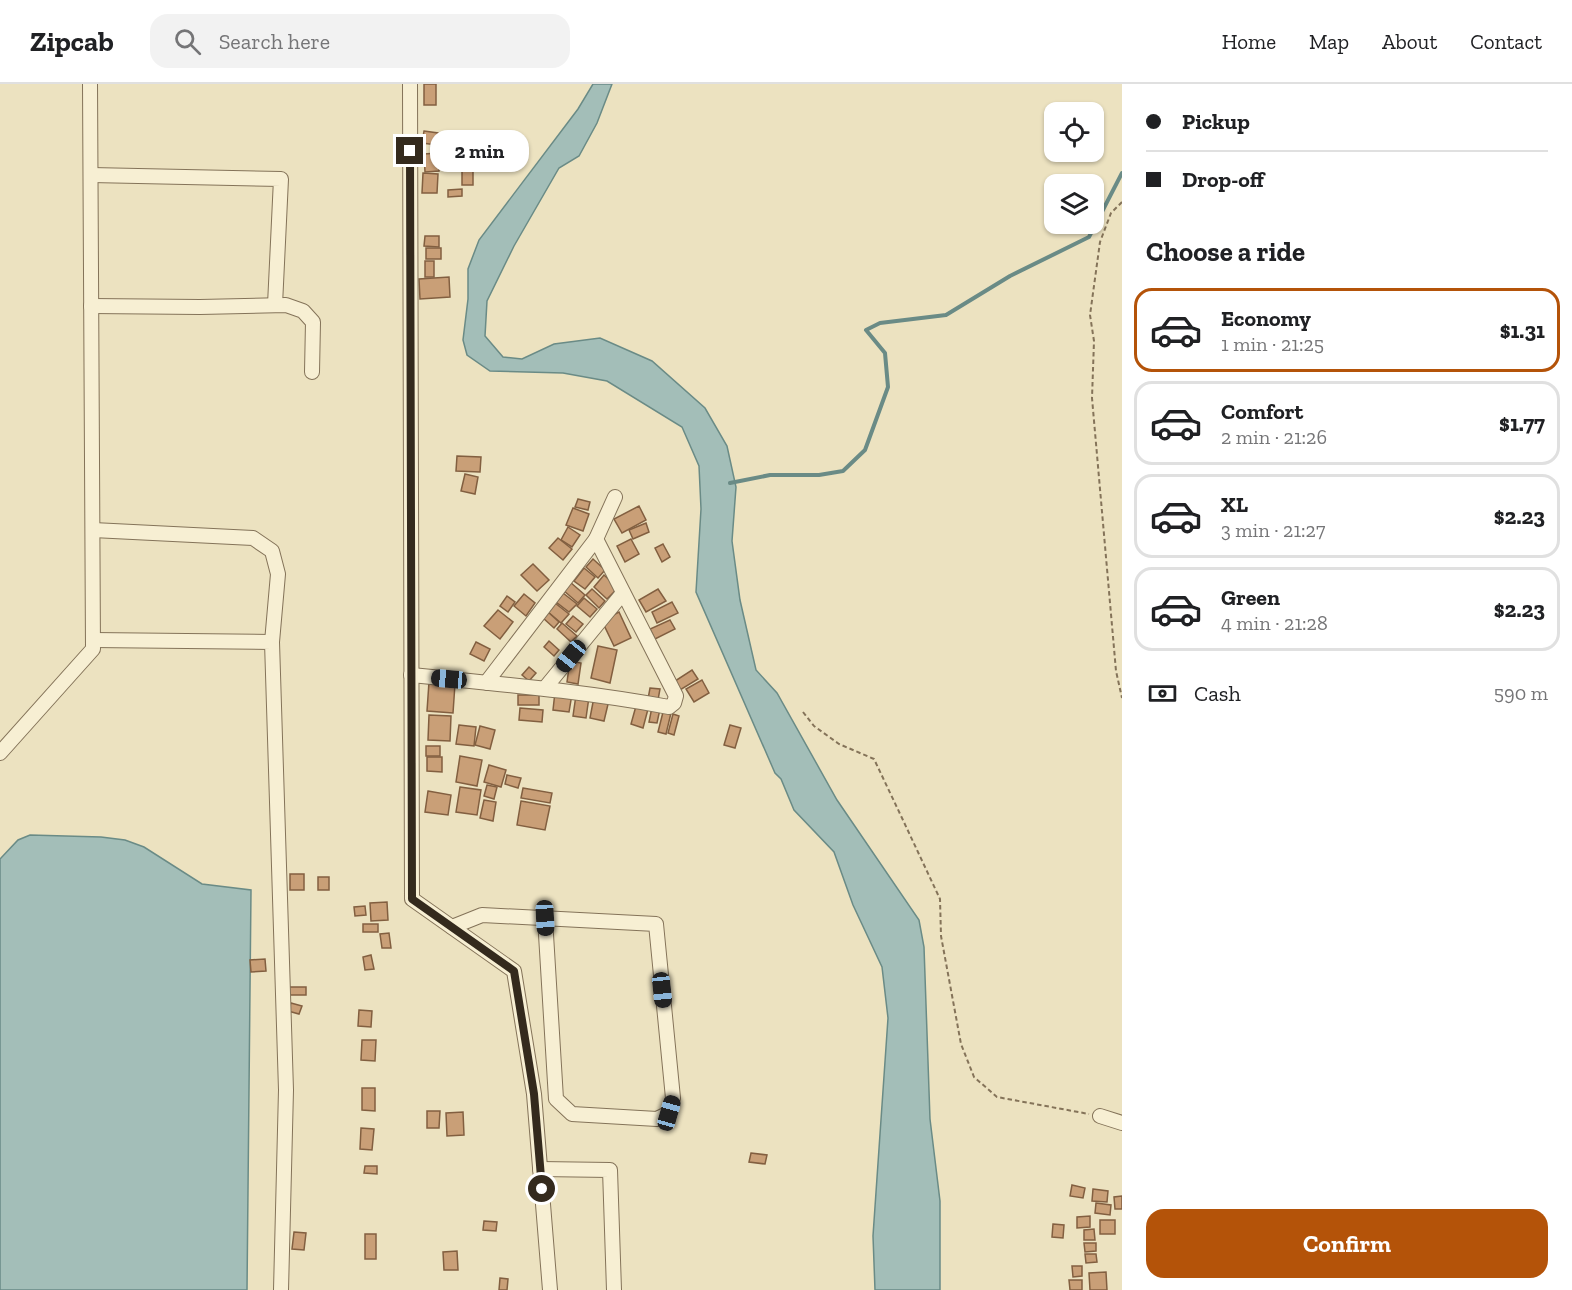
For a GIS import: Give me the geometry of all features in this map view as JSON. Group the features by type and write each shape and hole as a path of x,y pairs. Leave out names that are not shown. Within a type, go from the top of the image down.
{"street":[{"path":"0,753 93,649 90,84"},
{"path":"410,84 412,899 514,971 534,1094 550,1290"},
{"path":"91,175 281,179 275,305"},
{"path":"91,306 286,305 303,311 313,322 312,372"},
{"path":"486,682 596,539 615,497"},
{"path":"93,530 253,538 272,550 278,574 272,642 286,1090 281,1290"},
{"path":"411,675 585,692 669,706 674,703 676,696 596,539"},
{"path":"545,688 623,593"},
{"path":"93,640 272,642"},
{"path":"452,927 482,915 545,918 656,924 673,1098 669,1113 657,1119 572,1114 556,1099 545,918"},
{"path":"1100,1116 1122,1123"},
{"path":"540,1169 610,1170 614,1290"}],"path":[{"path":"1122,202 1111,213 1100,242 1090,315 1095,341 1092,398 1116,671 1122,698"},
{"path":"803,712 814,726 839,744 874,759 940,899 941,936 961,1044 974,1077 997,1097 1100,1116"}],"water":[{"path":"593,84 612,84 597,123 579,156 559,168 514,246 487,301 485,336 503,357 522,359 554,344 600,338 652,361 705,408 727,446 736,487 732,541 740,600 756,670 777,693 837,800 919,920 924,947 930,1119 940,1201 940,1290 875,1290 873,1236 888,1018 882,967 853,905 834,852 794,810 781,779 775,773 696,592 701,509 699,466 682,427 607,381 563,373 490,371 467,355 463,340 468,299 468,269 479,240 578,109"},
{"path":"30,835 125,840 144,847 202,884 251,890 247,1290 0,1290 0,859 18,840"}],"building":[{"path":"424,84 436,84 436,105 424,105"},
{"path":"424,131 438,133 437,145 422,143"},
{"path":"438,153 439,171 425,172 424,154"},
{"path":"462,171 473,171 473,185 462,185"},
{"path":"423,173 438,174 437,193 422,193"},
{"path":"462,189 462,196 448,197 448,190"},
{"path":"425,236 439,236 439,247 424,246"},
{"path":"426,248 441,248 441,259 426,259"},
{"path":"425,261 434,261 434,277 425,277"},
{"path":"449,277 450,297 420,299 419,279"},
{"path":"457,456 481,457 480,472 456,471"},
{"path":"465,474 478,477 475,494 461,491"},
{"path":"578,499 590,502 588,510 575,507"},
{"path":"639,506 646,520 622,533 614,519"},
{"path":"573,508 589,514 583,531 566,525"},
{"path":"646,523 649,532 633,539 629,530"},
{"path":"568,527 580,535 572,547 561,540"},
{"path":"558,538 572,549 563,560 549,548"},
{"path":"631,539 639,554 625,562 617,546"},
{"path":"663,544 670,557 662,562 655,548"},
{"path":"593,559 605,570 598,578 586,567"},
{"path":"533,564 549,580 537,591 521,575"},
{"path":"584,568 595,577 585,589 574,581"},
{"path":"604,575 618,588 607,599 594,587"},
{"path":"570,582 585,595 578,603 563,590"},
{"path":"592,589 605,601 599,608 586,595"},
{"path":"658,589 666,601 646,612 639,600"},
{"path":"563,593 577,604 569,612 556,602"},
{"path":"524,594 535,603 526,616 514,606"},
{"path":"507,596 515,602 508,612 500,606"},
{"path":"584,598 597,609 590,617 577,606"},
{"path":"672,602 678,613 657,623 652,612"},
{"path":"555,603 569,614 561,623 548,612"},
{"path":"498,610 513,622 500,639 484,626"},
{"path":"548,612 559,622 554,628 543,618"},
{"path":"619,612 631,638 614,646 602,621"},
{"path":"573,616 583,624 576,632 566,624"},
{"path":"670,620 675,629 655,639 650,629"},
{"path":"562,623 577,636 571,642 557,629"},
{"path":"549,641 559,650 554,656 544,647"},
{"path":"476,642 490,649 484,661 470,654"},
{"path":"598,646 617,650 610,683 591,678"},
{"path":"570,661 581,663 578,684 567,682"},
{"path":"529,667 536,673 529,681 522,675"},
{"path":"692,670 698,679 680,690 675,681"},
{"path":"702,680 709,693 694,702 686,689"},
{"path":"429,682 455,684 453,713 427,711"},
{"path":"650,688 660,689 658,700 648,699"},
{"path":"555,692 572,694 569,712 553,710"},
{"path":"518,695 539,695 539,705 518,705"},
{"path":"576,695 589,697 586,718 573,716"},
{"path":"594,697 609,700 604,721 590,718"},
{"path":"636,706 648,709 643,728 631,724"},
{"path":"652,707 660,709 657,723 649,722"},
{"path":"520,708 543,710 542,722 519,720"},
{"path":"663,712 671,713 666,734 658,732"},
{"path":"673,714 679,716 674,735 668,733"},
{"path":"429,715 451,716 450,741 428,740"},
{"path":"459,725 476,727 474,746 456,744"},
{"path":"730,725 741,728 735,748 724,745"},
{"path":"480,726 495,730 490,749 475,745"},
{"path":"426,746 440,746 440,756 426,756"},
{"path":"460,756 482,760 477,786 456,782"},
{"path":"427,757 442,757 442,772 427,771"},
{"path":"489,765 506,770 501,787 484,782"},
{"path":"507,775 521,778 518,788 505,784"},
{"path":"487,785 497,787 494,799 484,796"},
{"path":"460,787 481,790 477,815 456,812"},
{"path":"523,788 552,793 550,803 521,798"},
{"path":"428,791 451,795 448,815 425,812"},
{"path":"484,800 496,802 493,821 480,818"},
{"path":"521,801 550,806 545,830 517,825"},
{"path":"290,874 304,874 304,890 290,890"},
{"path":"318,877 329,877 329,890 318,890"},
{"path":"387,902 388,920 371,921 370,903"},
{"path":"365,906 366,915 355,916 354,907"},
{"path":"363,924 378,924 378,932 363,932"},
{"path":"389,933 391,948 382,948 380,934"},
{"path":"371,955 374,969 365,970 363,957"},
{"path":"265,959 266,971 251,972 250,960"},
{"path":"287,987 306,987 306,995 287,995"},
{"path":"291,1003 302,1006 299,1014 288,1011"},
{"path":"359,1010 372,1011 371,1027 358,1026"},
{"path":"362,1040 376,1040 375,1061 361,1060"},
{"path":"362,1088 375,1088 375,1111 362,1110"},
{"path":"427,1111 440,1111 439,1128 427,1128"},
{"path":"463,1112 464,1135 447,1136 446,1113"},
{"path":"361,1128 374,1129 372,1150 360,1149"},
{"path":"751,1153 767,1155 765,1164 749,1162"},
{"path":"365,1166 377,1166 377,1174 364,1173"},
{"path":"1072,1185 1085,1188 1083,1198 1070,1196"},
{"path":"1093,1189 1108,1191 1107,1202 1092,1201"},
{"path":"1122,1196 1122,1209 1115,1209 1114,1197"},
{"path":"1096,1203 1111,1205 1110,1215 1095,1213"},
{"path":"1090,1216 1090,1227 1077,1228 1077,1217"},
{"path":"1100,1220 1115,1220 1115,1234 1100,1234"},
{"path":"484,1221 497,1222 496,1231 483,1230"},
{"path":"1053,1224 1064,1225 1063,1238 1052,1237"},
{"path":"1094,1229 1095,1240 1084,1240 1084,1230"},
{"path":"294,1232 306,1233 304,1250 292,1249"},
{"path":"365,1234 376,1234 376,1259 365,1259"},
{"path":"1084,1243 1096,1243 1096,1251 1085,1252"},
{"path":"457,1251 458,1270 444,1270 443,1252"},
{"path":"1085,1254 1096,1254 1097,1262 1086,1263"},
{"path":"1072,1266 1082,1266 1082,1276 1073,1277"},
{"path":"1106,1272 1107,1290 1090,1290 1089,1273"},
{"path":"500,1278 508,1279 507,1290 499,1290"},
{"path":"1069,1280 1082,1280 1082,1290 1070,1290"}],"waterway":[{"path":"730,483 770,475 819,475 843,471 865,450 888,387 885,353 866,330 880,323 946,315 1010,276 1089,237 1122,173"}],"route":[{"path":"410,151 412,899 514,971 534,1094 542,1189"}]}
